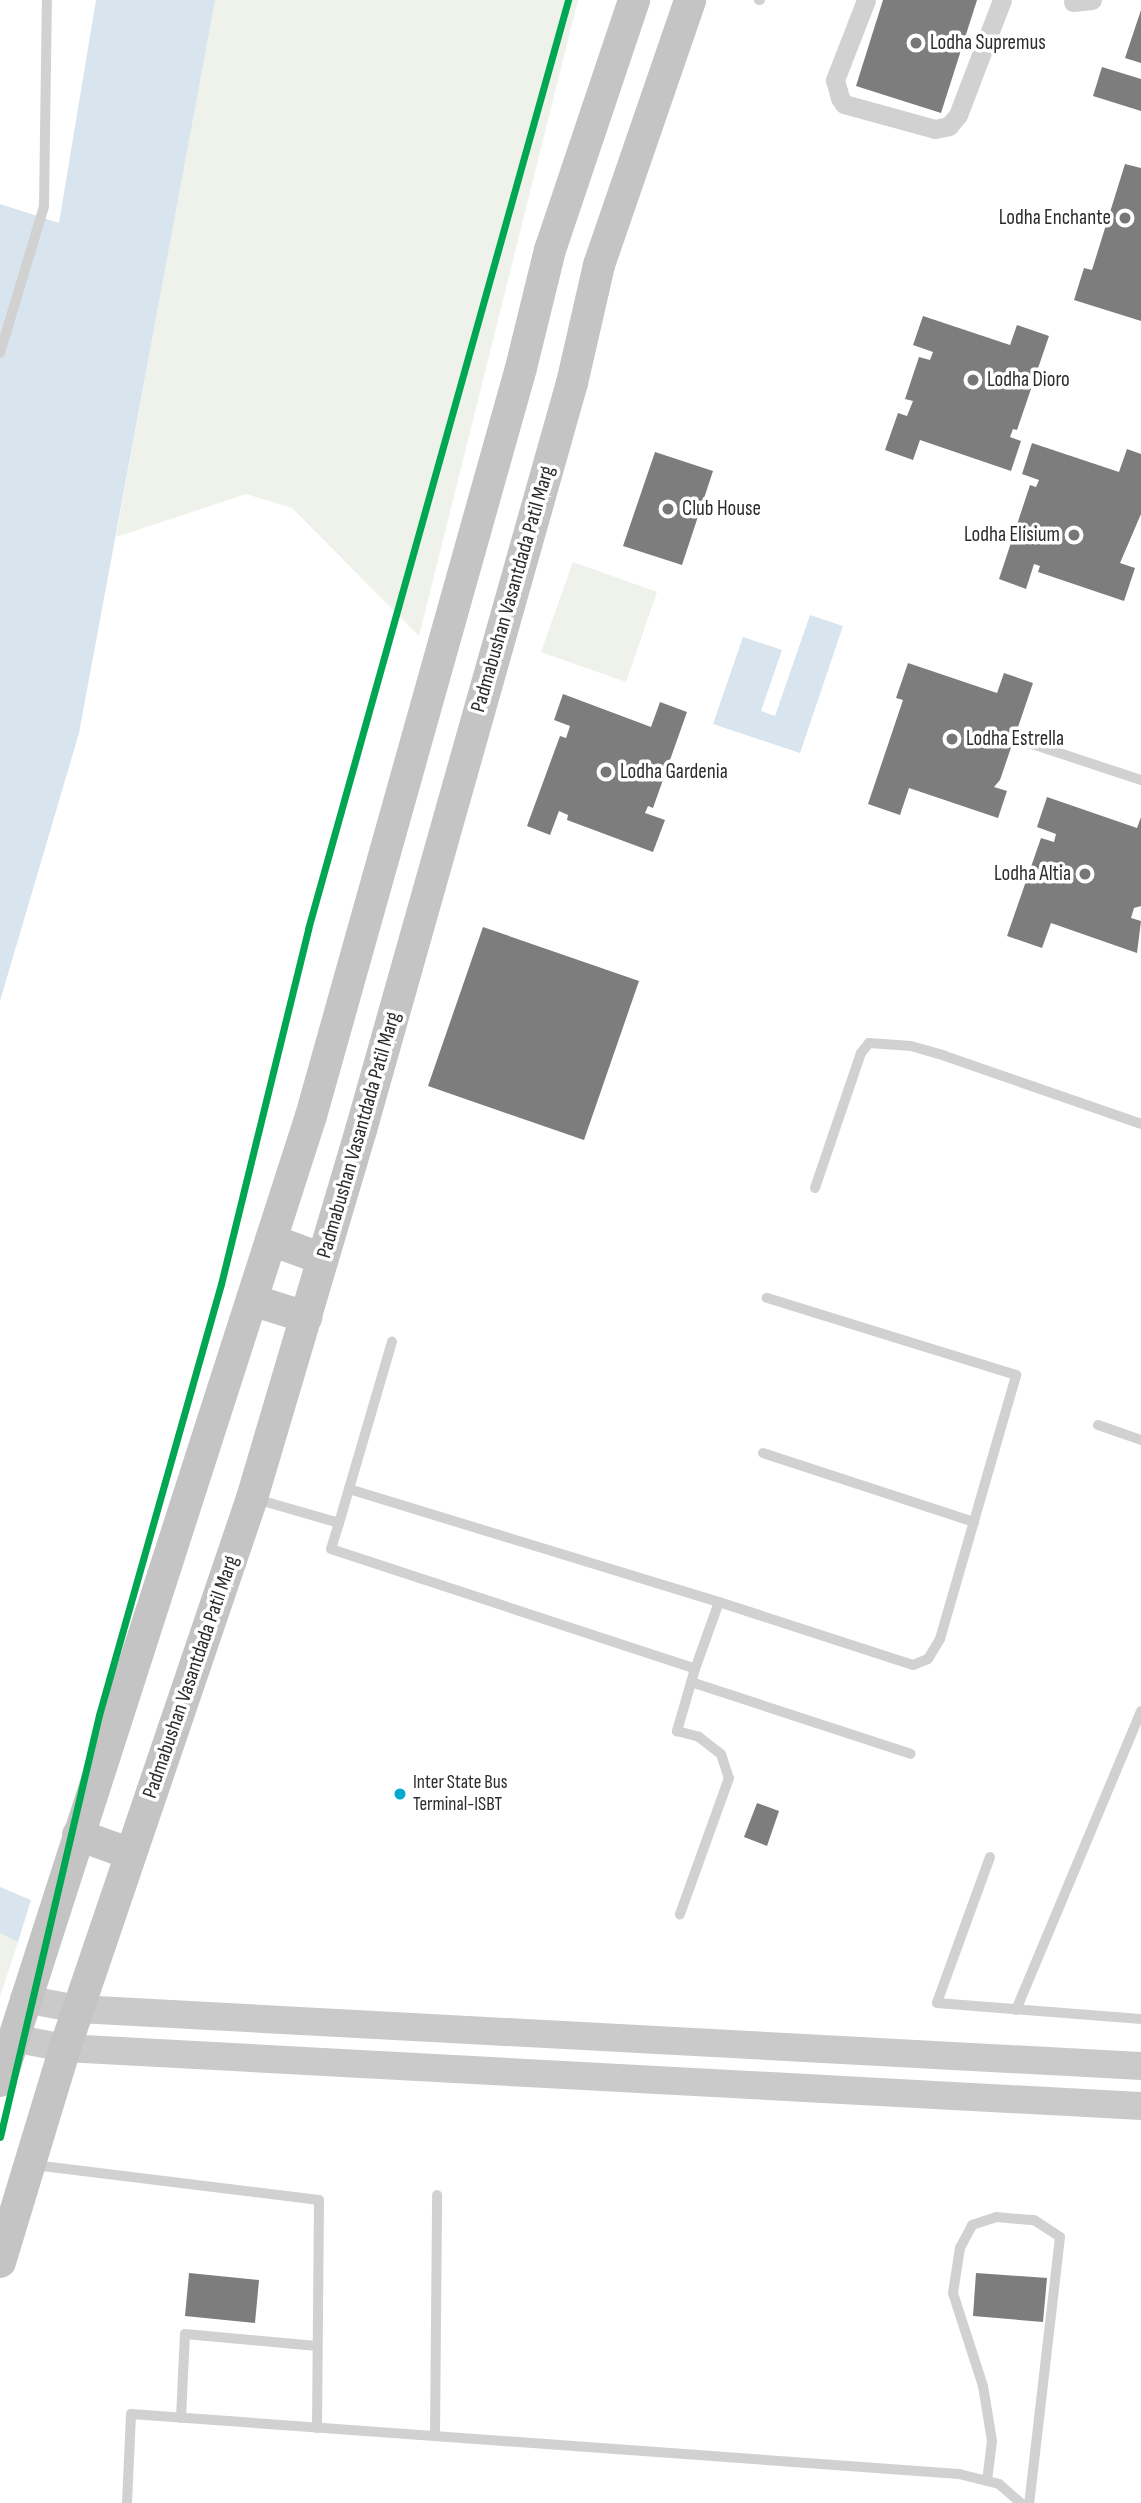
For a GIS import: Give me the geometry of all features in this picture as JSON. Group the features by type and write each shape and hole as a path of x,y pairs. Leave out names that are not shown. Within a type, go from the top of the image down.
{"main road":[{"path":"0,2081 24,1999 311,1116 518,382 550,250 635,0"},
{"name":"Padmabushan Vasantdada Patil Marg","path":"0,2262 27,2164 78,2008 252,1498 323,1259 568,396 599,265 691,0"},
{"path":"271,1240 323,1259"},
{"path":"252,1300 306,1317"},
{"path":"78,1835 131,1854"},
{"path":"24,1999 78,2008 1141,2066"},
{"path":"456,2027 456,2067"},
{"path":"12,2038 65,2048 1141,2106"}],"street":[{"path":"866,0 835,80 840,98 844,104 935,129 949,125 958,115 1002,0"}],"lane":[{"path":"0,353 44,206 47,0"},
{"path":"1028,743 1141,780"},
{"path":"815,1188 861,1053 869,1043 911,1046 945,1056 1141,1124"},
{"path":"349,1489 719,1602 913,1665 928,1659 940,1639 1016,1375 767,1298"},
{"path":"392,1342 331,1549 695,1669"},
{"path":"1098,1425 1141,1440"},
{"path":"764,1453 974,1522"},
{"path":"252,1498 339,1523"},
{"path":"680,1914 729,1778 721,1754 699,1737 677,1731 719,1602"},
{"path":"691,1682 911,1754"},
{"path":"1016,2010 1141,1711"},
{"path":"990,1857 937,2003 1141,2019"},
{"path":"27,2164 319,2200 317,2428"},
{"path":"435,2436 437,2194"},
{"path":"987,2481 992,2441 983,2386 953,2292 960,2248 972,2225 996,2217 1034,2220 1059,2237 1029,2503"},
{"path":"181,2418 185,2334 316,2346"},
{"path":"127,2503 131,2414 959,2474 999,2484 1021,2503"}],"shaded area":[{"path":"96,0 215,0 79,733 0,1001 0,204 59,223"},
{"path":"214,0 578,0 419,636 292,508 246,494 116,537"},
{"path":"573,562 657,592 626,682 541,652"},
{"path":"810,615 843,626 800,753 713,724 743,637 782,650 761,711 775,716"},
{"path":"0,1887 31,1900 18,1942 0,1933"},
{"path":"0,1933 18,1942 0,1997"}],"building":[{"name":"Lodha Supremus","path":"883,0 977,0 941,113 856,86"},
{"path":"1141,10 1141,63 1125,58"},
{"path":"1102,67 1141,79 1141,111 1093,96"},
{"name":"Lodha Enchante","path":"1125,164 1141,168 1141,321 1074,300 1084,268 1092,270"},
{"name":"Lodha Dioro","path":"923,316 1010,345 1017,325 1049,336 1017,430 1013,429 1010,437 1021,441 1011,471 920,440 913,460 885,450 898,413 907,416 913,401 905,399 919,357 930,360 933,352 913,345"},
{"name":"Lodha Elisium","path":"1032,443 1119,472 1127,449 1141,454 1141,514 1120,563 1135,568 1124,601 1038,572 1040,566 1034,564 1026,589 999,579 1030,485 1036,487 1039,480 1022,474"},
{"name":"Club House","path":"655,452 713,471 682,565 623,546"},
{"name":"Lodha Estrella","path":"908,663 997,693 1004,673 1033,683 1000,780 994,787 1007,791 998,818 909,788 900,815 868,804 903,700 896,698"},
{"name":"Lodha Gardenia","path":"563,694 651,727 660,702 687,712 653,808 648,806 645,813 665,820 653,852 567,820 568,815 559,811 550,835 527,826 560,736 566,738 570,726 554,720"},
{"name":"Lodha Altia","path":"1047,797 1137,828 1141,817 1141,906 1134,908 1131,918 1141,921 1137,953 1051,923 1042,948 1007,936 1041,838 1054,842 1056,834 1037,827"},
{"path":"483,927 639,981 584,1140 428,1086"},
{"path":"757,1803 779,1811 767,1846 744,1837"},
{"path":"189,2273 259,2280 255,2323 185,2316"},
{"path":"976,2273 1047,2278 1043,2322 973,2316"}],"transit line":[{"path":"0,2137 99,1715 221,1284 308,929 568,0"}],"place":[{"name":"Lodha Supremus","path":"916,43"},
{"name":"Lodha Enchante","path":"1125,218"},
{"name":"Lodha Dioro","path":"973,380"},
{"name":"Club House","path":"668,509"},
{"name":"Lodha Elisium","path":"1074,535"},
{"name":"Lodha Estrella","path":"952,739"},
{"name":"Lodha Gardenia","path":"606,772"},
{"name":"Lodha Altia","path":"1085,874"},
{"name":"Inter State Bus Terminal-ISBT","path":"400,1794"}]}
